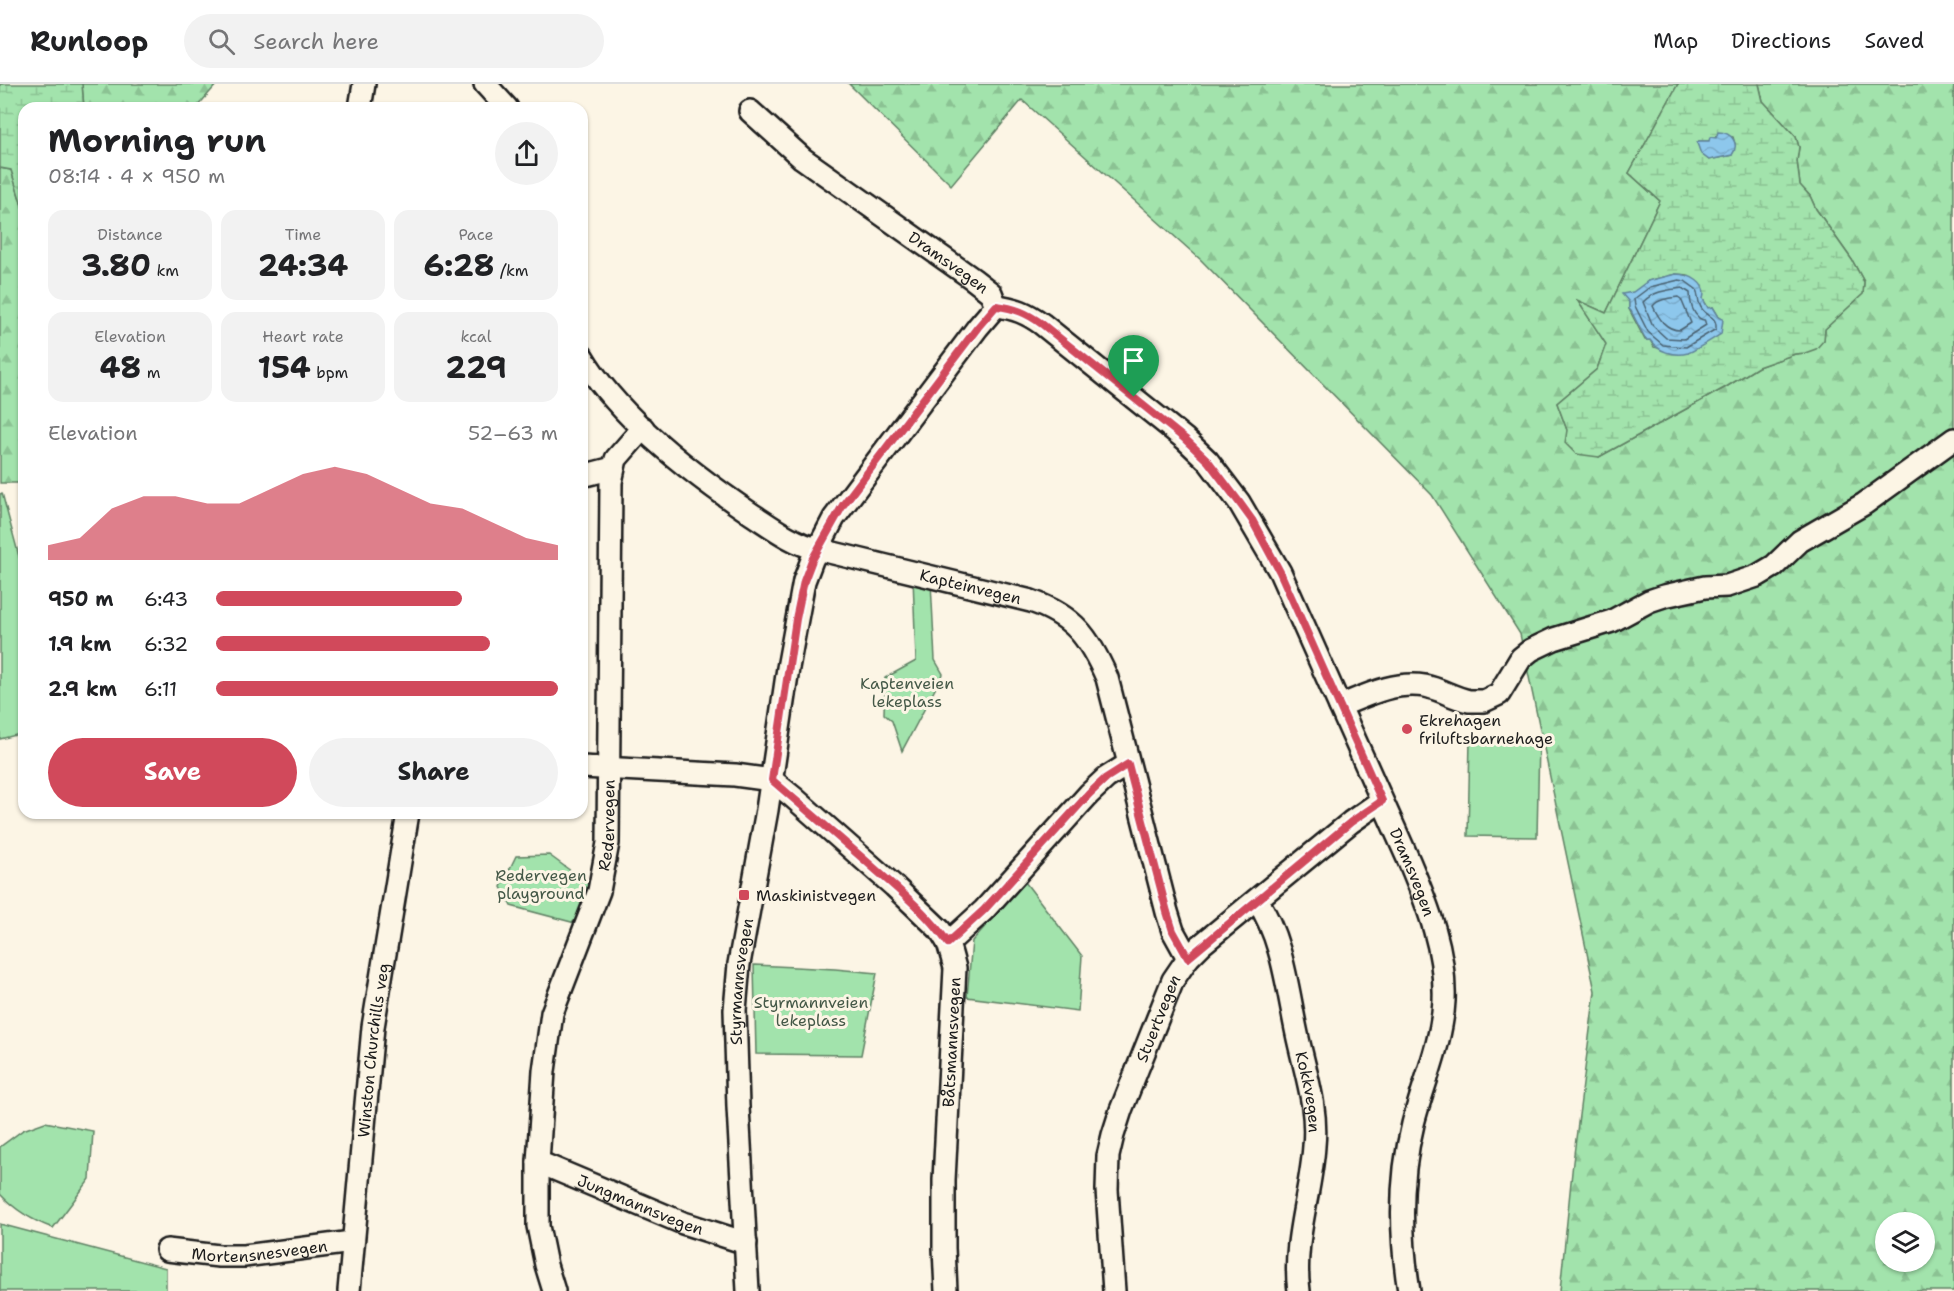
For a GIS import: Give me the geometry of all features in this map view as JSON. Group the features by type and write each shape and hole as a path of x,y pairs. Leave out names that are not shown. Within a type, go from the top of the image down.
{"street":[{"path":"361,102 364,84"},
{"path":"485,84 502,102"},
{"name":"Dramsvegen","path":"750,111 802,158 991,293 996,306 1013,308 1035,319 1185,439 1208,461 1239,502 1280,572 1427,904 1439,945 1443,982 1441,1022 1413,1123 1404,1174 1401,1218 1408,1291"},
{"name":"Styrmannsvegen","path":"748,1291 735,1010 740,964 772,780 796,619 807,571 834,518 850,495 996,306"},
{"name":"Kapteinvegen","path":"588,365 643,428 679,459 738,505 798,543 1031,601 1072,621 1085,635 1107,678 1167,912 1173,931 1188,958"},
{"name":"Redervegen","path":"554,1291 543,1255 538,1226 538,1162 544,1071 556,997 592,911 604,869 608,843 611,482 616,459 643,428"},
{"path":"1340,706 1371,693 1399,686 1426,686 1469,701 1491,699 1505,688 1514,667 1531,650 1554,639 1624,616 1649,601 1664,596 1705,586 1726,586 1757,576 1774,566 1800,541 1864,504 1954,439"},
{"path":"588,474 613,468"},
{"path":"588,767 735,775 772,780 794,796 894,886 940,930 948,943 984,910 1089,794 1106,778 1128,764"},
{"name":"Stuertvegen","path":"1114,1291 1107,1190 1108,1156 1121,1110 1173,980 1188,958 1351,822 1382,801"},
{"name":"Winston Churchills veg","path":"349,1291 373,1027 407,819"},
{"name":"Kokkvegen","path":"1257,900 1277,943 1297,1036 1308,1074 1314,1110 1314,1148 1299,1245 1299,1291"},
{"name":"Båtsmannsvegen","path":"946,1291 944,1180 955,968 948,943"},
{"name":"Jungmannsvegen","path":"538,1162 683,1223 746,1243"},
{"name":"Mortensnesvegen","path":"167,1250 219,1256 244,1256 352,1242"}],"green space":[{"path":"0,84 82,84 84,102 18,102 18,193 11,170 0,168"},
{"path":"82,84 217,84 201,102 84,102"},
{"path":"849,84 1678,84 1629,173 1660,201 1606,313 1578,301 1606,344 1597,369 1557,403 1567,430 1599,457 1758,367 1795,354 1805,353 1824,340 1825,329 1863,294 1864,282 1852,260 1816,209 1810,196 1800,185 1797,161 1799,147 1796,137 1763,101 1759,84 1954,84 1954,1291 1560,1291 1573,1162 1595,991 1520,634 1432,495 1201,260 1022,100 951,185"},
{"path":"1678,84 1759,84 1763,101 1796,137 1799,147 1797,161 1800,185 1810,196 1816,209 1852,260 1864,282 1863,294 1825,329 1824,340 1816,349 1758,367 1599,457 1576,454 1565,443 1567,430 1557,403 1597,369 1606,344 1577,300 1606,313 1660,201 1629,173","holes":["1717,136 1733,137 1735,144 1732,155 1709,160 1703,155 1699,141 1709,141","1676,274 1688,275 1709,309 1713,307 1719,317 1698,346 1688,353 1654,347 1650,340 1645,340 1629,309 1629,302 1648,281"]},
{"path":"0,168 11,170 18,193 18,483 0,483"},
{"path":"2,493 18,553 18,734 0,739 0,494"},
{"name":"Kaptenveien lekeplass","path":"913,577 931,583 935,660 943,674 902,751 892,721 884,714 885,678 916,661"},
{"path":"1470,740 1539,741 1537,837 1468,836"},
{"name":"Redervegen playground","path":"549,855 590,885 579,924 511,906 501,887 516,856"},
{"path":"1025,882 1082,956 1078,1011 967,997 972,941"},
{"name":"Styrmannveien lekeplass","path":"754,965 877,973 861,1055 756,1054"},
{"path":"45,1122 93,1131 90,1179 53,1228 25,1214 0,1194 0,1147 23,1130"},
{"path":"0,1224 166,1268 166,1291 0,1291"}],"water":[{"path":"1718,132 1731,136 1735,143 1734,151 1732,155 1709,160 1701,154 1697,143 1709,141 1710,137 1716,138"},
{"path":"1676,274 1697,280 1703,288 1703,299 1708,308 1713,307 1723,319 1721,334 1683,354 1666,352 1650,340 1646,340 1629,309 1629,302 1622,294 1633,292 1648,281"}],"place":[{"name":"Ekrehagen friluftsbarnehage","path":"1407,729"},
{"name":"Maskinistvegen","path":"744,895"}],"route":[{"path":"996,306 1013,308 1028,314 1134,397 1208,461 1252,520 1280,572 1382,801 1351,822 1188,958 1173,931 1167,912 1128,764 1106,778 1089,794 984,910 948,943 940,930 894,886 794,796 772,780 796,619 807,571 825,534 843,505 996,306"}]}
